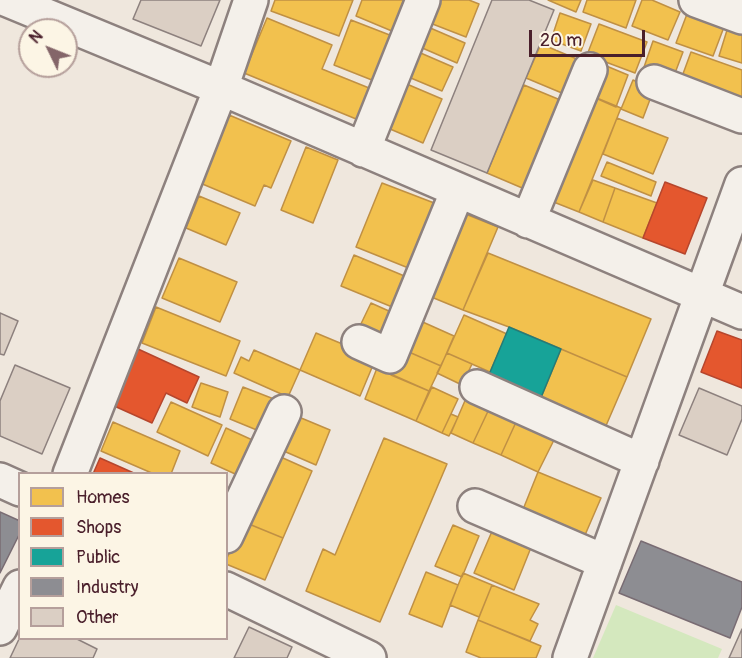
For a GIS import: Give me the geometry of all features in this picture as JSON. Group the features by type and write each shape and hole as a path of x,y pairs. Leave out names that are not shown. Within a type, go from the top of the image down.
{"street":[{"path":"8,0 221,88 742,312"},
{"path":"71,472 221,88 251,0"},
{"path":"363,150 423,0"},
{"path":"696,0 742,16"},
{"path":"528,221 590,70"},
{"path":"654,82 742,116"},
{"path":"570,658 742,184"},
{"path":"359,342 390,356 458,190"},
{"path":"477,387 642,461"},
{"path":"228,532 284,412"},
{"path":"0,480 18,488"},
{"path":"475,506 605,562"},
{"path":"228,590 312,646 369,658"},
{"path":"0,628 18,591"}],"green space":[{"path":"616,605 722,649 718,658 593,658"}],"building: Homes":[{"path":"275,0 353,0 339,36 271,11"},
{"path":"362,0 413,0 399,34 356,16"},
{"path":"439,0 469,0 479,4 466,37 430,23"},
{"path":"548,0 581,0 576,12"},
{"path":"587,0 636,0 626,28 583,12"},
{"path":"642,0 652,0 680,12 668,40 632,26"},
{"path":"560,13 591,24 581,51 551,40"},
{"path":"687,14 724,27 713,56 676,43"},
{"path":"267,18 332,45 322,69 374,90 361,121 244,73"},
{"path":"351,20 400,39 382,84 334,65"},
{"path":"599,24 647,42 635,73 587,55"},
{"path":"428,27 465,43 457,63 420,47"},
{"path":"728,27 742,32 742,63 719,56"},
{"path":"653,41 683,52 672,81 643,70"},
{"path":"541,44 584,62 569,96 526,78"},
{"path":"416,51 453,67 442,91 406,76"},
{"path":"691,52 742,70 742,104 680,82"},
{"path":"604,65 628,75 616,107 591,96"},
{"path":"633,80 654,89 643,118 621,109"},
{"path":"402,82 442,99 423,143 383,126"},
{"path":"524,85 570,104 534,193 487,173"},
{"path":"587,94 621,108 579,212 546,199"},
{"path":"229,115 291,141 271,188 264,185 255,206 200,183"},
{"path":"617,118 668,138 653,174 603,154"},
{"path":"306,147 338,160 313,223 281,210"},
{"path":"607,162 656,182 651,196 601,176"},
{"path":"593,180 615,188 603,222 579,212"},
{"path":"382,183 442,206 416,271 356,247"},
{"path":"615,188 657,203 643,238 603,222"},
{"path":"199,196 240,213 226,245 186,228"},
{"path":"458,211 498,227 463,310 424,294"},
{"path":"488,253 651,319 627,377 463,310"},
{"path":"354,255 414,280 402,311 341,286"},
{"path":"179,258 237,282 220,322 162,298"},
{"path":"371,303 400,316 387,343 358,330"},
{"path":"156,307 240,341 226,376 142,343"},
{"path":"464,315 507,334 490,372 447,353"},
{"path":"416,319 454,336 441,366 402,349"},
{"path":"316,333 376,358 360,396 300,370"},
{"path":"402,349 441,366 429,391 391,375"},
{"path":"561,349 627,377 605,428 540,400"},
{"path":"254,350 300,370 288,397 234,373 241,357 249,361"},
{"path":"447,353 472,364 462,385 437,373"},
{"path":"377,368 429,391 416,421 365,399"},
{"path":"201,383 228,392 220,417 192,407"},
{"path":"243,387 279,401 264,433 230,419"},
{"path":"432,387 458,399 442,433 416,421"},
{"path":"467,396 490,407 473,443 451,433"},
{"path":"171,402 222,425 208,456 157,432"},
{"path":"490,407 517,420 501,455 473,443"},
{"path":"451,414 458,417 449,436 442,433"},
{"path":"294,415 330,430 316,465 279,449"},
{"path":"517,420 555,438 538,472 501,455"},
{"path":"113,422 180,451 172,472 149,472 101,451"},
{"path":"226,428 259,443 244,478 211,463"},
{"path":"384,438 447,464 380,622 306,591 323,549 335,555"},
{"path":"274,454 312,471 283,538 244,522"},
{"path":"538,472 601,498 582,542 520,517"},
{"path":"244,522 283,538 265,580 228,565 228,556"},
{"path":"453,525 479,536 462,577 435,566"},
{"path":"493,529 532,545 514,590 474,573"},
{"path":"426,572 458,585 442,627 409,614"},
{"path":"463,573 492,585 479,617 450,605"},
{"path":"492,585 539,604 530,620 538,624 530,641 478,620"},
{"path":"478,620 541,646 536,658 481,658 466,652"}],"building: Shops":[{"path":"665,182 707,198 685,254 643,238"},
{"path":"717,331 742,340 742,388 701,372"},
{"path":"138,349 199,377 187,403 166,393 152,423 112,405"},
{"path":"100,458 132,472 94,472"}],"building: Public":[{"path":"509,327 561,349 540,400 488,377"}],"building: Industry":[{"path":"0,512 18,520 18,537 0,573"},
{"path":"641,541 742,582 742,607 730,638 619,593"}],"building: Other":[{"path":"141,0 220,0 201,46 133,19"},
{"path":"492,0 529,0 554,10 487,173 431,150"},
{"path":"0,313 18,321 4,355 0,354"},
{"path":"15,365 70,388 42,454 0,436 0,401"},
{"path":"699,388 742,406 742,419 727,455 679,435"},
{"path":"249,627 292,647 287,658 234,658"},
{"path":"742,629 742,658 729,658"},
{"path":"19,640 79,640 97,649 93,658 10,658"}]}
